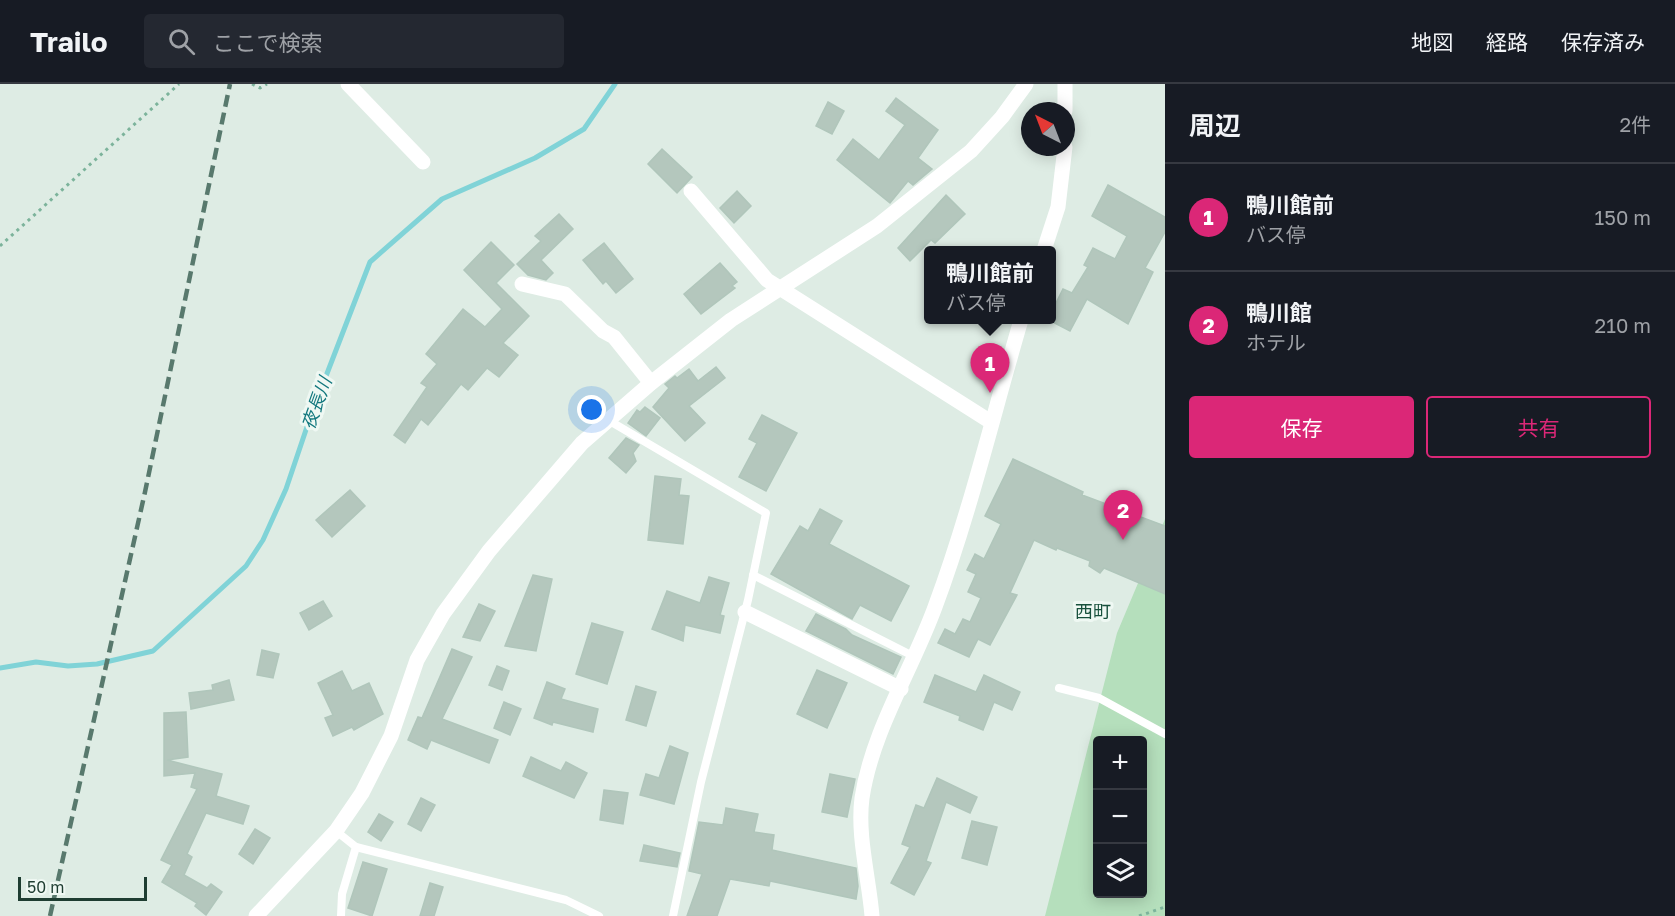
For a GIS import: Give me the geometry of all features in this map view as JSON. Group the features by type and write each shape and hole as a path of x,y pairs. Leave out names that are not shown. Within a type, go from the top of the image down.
{"street":[{"path":"348,84 423,162"},
{"path":"256,916 336,831 362,793 391,736 417,660 443,614 534,496 582,442 651,383 731,320 877,226 971,151 1002,117 1026,84"},
{"path":"1065,84 1065,102"},
{"path":"1045,246 1058,207 1064,156"},
{"path":"691,191 767,280 991,422"},
{"path":"522,284 566,294 603,331 615,337 651,383"},
{"path":"872,916 862,801 877,744 935,608 971,504 991,422 1021,324"},
{"path":"745,612 901,689"}],"lane":[{"path":"608,420 766,513 745,612 701,782 673,916"},
{"path":"753,575 915,657"},
{"path":"1059,688 1099,698 1165,734"},
{"path":"336,831 356,847 566,900 599,916"},
{"path":"341,916 342,894 356,847"}],"path":[{"path":"252,84 260,88 267,84"},
{"path":"0,246 179,85"},
{"path":"1139,916 1165,907"}],"green space":[{"path":"1165,519 1165,916 1045,916 1117,633"}],"building":[{"path":"896,98 938,130 918,158 932,169 913,185 908,181 890,203 837,160 853,139 879,160 905,125 886,111"},
{"path":"828,102 844,111 832,134 816,126"},
{"path":"662,149 692,177 677,193 648,164"},
{"path":"1108,185 1165,217 1165,232 1145,268 1153,272 1128,324 1087,299 1070,331 1056,324 1056,303 1063,289 1072,293 1088,267 1084,265 1093,248 1115,259 1127,236 1092,216"},
{"path":"737,191 751,206 734,223 720,208"},
{"path":"946,195 965,214 935,243 931,240 910,261 898,248"},
{"path":"559,214 573,229 541,260 553,273 546,280 528,275 517,264 541,241 535,236"},
{"path":"491,242 514,265 496,283 529,316 503,343 518,355 499,377 487,368 468,390 461,384 428,425 421,419 405,443 394,435 427,387 421,383 437,364 426,354 463,309 485,327 502,309 464,270"},
{"path":"604,243 633,279 616,293 606,281 603,284 583,260"},
{"path":"720,263 737,282 732,286 735,288 701,314 684,294"},
{"path":"716,367 725,378 689,406 705,423 685,441 653,407 669,388 665,384 675,376 677,378 689,369 698,381"},
{"path":"645,407 660,418 646,436 628,423 637,410 640,412"},
{"path":"762,415 797,433 766,491 739,477 757,443 749,439"},
{"path":"626,438 639,445 633,453 636,461 626,473 609,458"},
{"path":"1013,459 1083,492 1082,495 1165,526 1165,594 1104,568 1100,573 1089,566 1090,561 1034,540 1010,593 1017,595 990,645 978,639 969,657 938,643 945,629 955,634 963,619 970,622 981,598 968,592 976,574 967,570 975,554 984,559 1001,524 985,516"},
{"path":"655,476 681,479 679,495 689,496 683,544 648,540"},
{"path":"350,490 365,506 332,537 316,520"},
{"path":"820,509 842,521 829,544 909,586 891,621 860,605 852,619 771,574 800,526 808,531"},
{"path":"533,575 552,579 536,651 505,646"},
{"path":"709,577 729,583 720,615 724,616 720,633 685,625 683,641 652,629 667,591 700,603"},
{"path":"323,601 332,616 309,630 300,613"},
{"path":"479,604 495,611 480,641 463,637"},
{"path":"816,614 846,629 852,635 901,657 893,674 806,631"},
{"path":"592,623 623,632 607,684 576,674"},
{"path":"452,649 472,657 442,719 498,740 489,763 431,740 427,749 408,740 418,717 422,718"},
{"path":"262,650 279,654 273,678 257,675"},
{"path":"497,666 509,671 502,690 489,685"},
{"path":"817,670 847,683 827,728 797,714"},
{"path":"342,671 352,691 369,683 383,714 354,730 352,727 333,736 325,718 333,715 318,683"},
{"path":"935,675 976,692 984,675 1020,692 1012,710 994,702 983,730 959,720 960,716 924,702"},
{"path":"229,680 234,700 191,709 189,693 213,690 212,685"},
{"path":"547,682 565,689 561,699 598,709 593,732 553,722 552,725 534,718"},
{"path":"636,686 656,692 646,726 626,720"},
{"path":"504,702 521,709 510,735 494,728"},
{"path":"186,712 188,757 167,760 222,774 216,796 249,806 243,824 206,813 187,854 192,857 184,875 207,888 211,884 222,892 206,915 195,906 197,903 162,882 172,865 161,860 197,789 191,787 195,773 164,776 164,713"},
{"path":"670,746 688,753 674,804 640,795 646,774 659,778"},
{"path":"531,757 561,771 566,762 587,773 574,798 523,776"},
{"path":"830,774 855,779 847,817 822,812"},
{"path":"937,778 977,797 970,813 946,802 926,861 931,863 914,895 891,883 910,847 902,844 916,805 924,808"},
{"path":"604,790 628,793 623,824 600,820"},
{"path":"421,798 435,805 421,831 408,824"},
{"path":"726,808 758,814 754,832 774,835 772,850 856,868 858,886 856,899 770,881 769,886 730,879 717,916 687,916 702,874 689,871 699,822 723,825"},
{"path":"379,814 393,822 381,841 368,832"},
{"path":"972,821 997,827 987,865 962,858"},
{"path":"255,829 270,838 253,864 239,854"},
{"path":"644,845 680,853 677,867 640,861"},
{"path":"363,862 387,869 372,916 348,908"},
{"path":"430,883 443,887 434,916 420,916"}],"waterway":[{"name":"夜長川","path":"0,668 36,662 68,666 97,664 153,651 246,566 263,540 286,489 311,415 370,262 442,199 535,158 584,129 615,84"}],"railway":[{"path":"50,916 145,492 230,84"}],"place":[{"name":"鴨川館前","path":"990,393"},
{"name":"鴨川館","path":"1123,540"}],"district":[{"name":"西町","path":"1093,611"}]}
